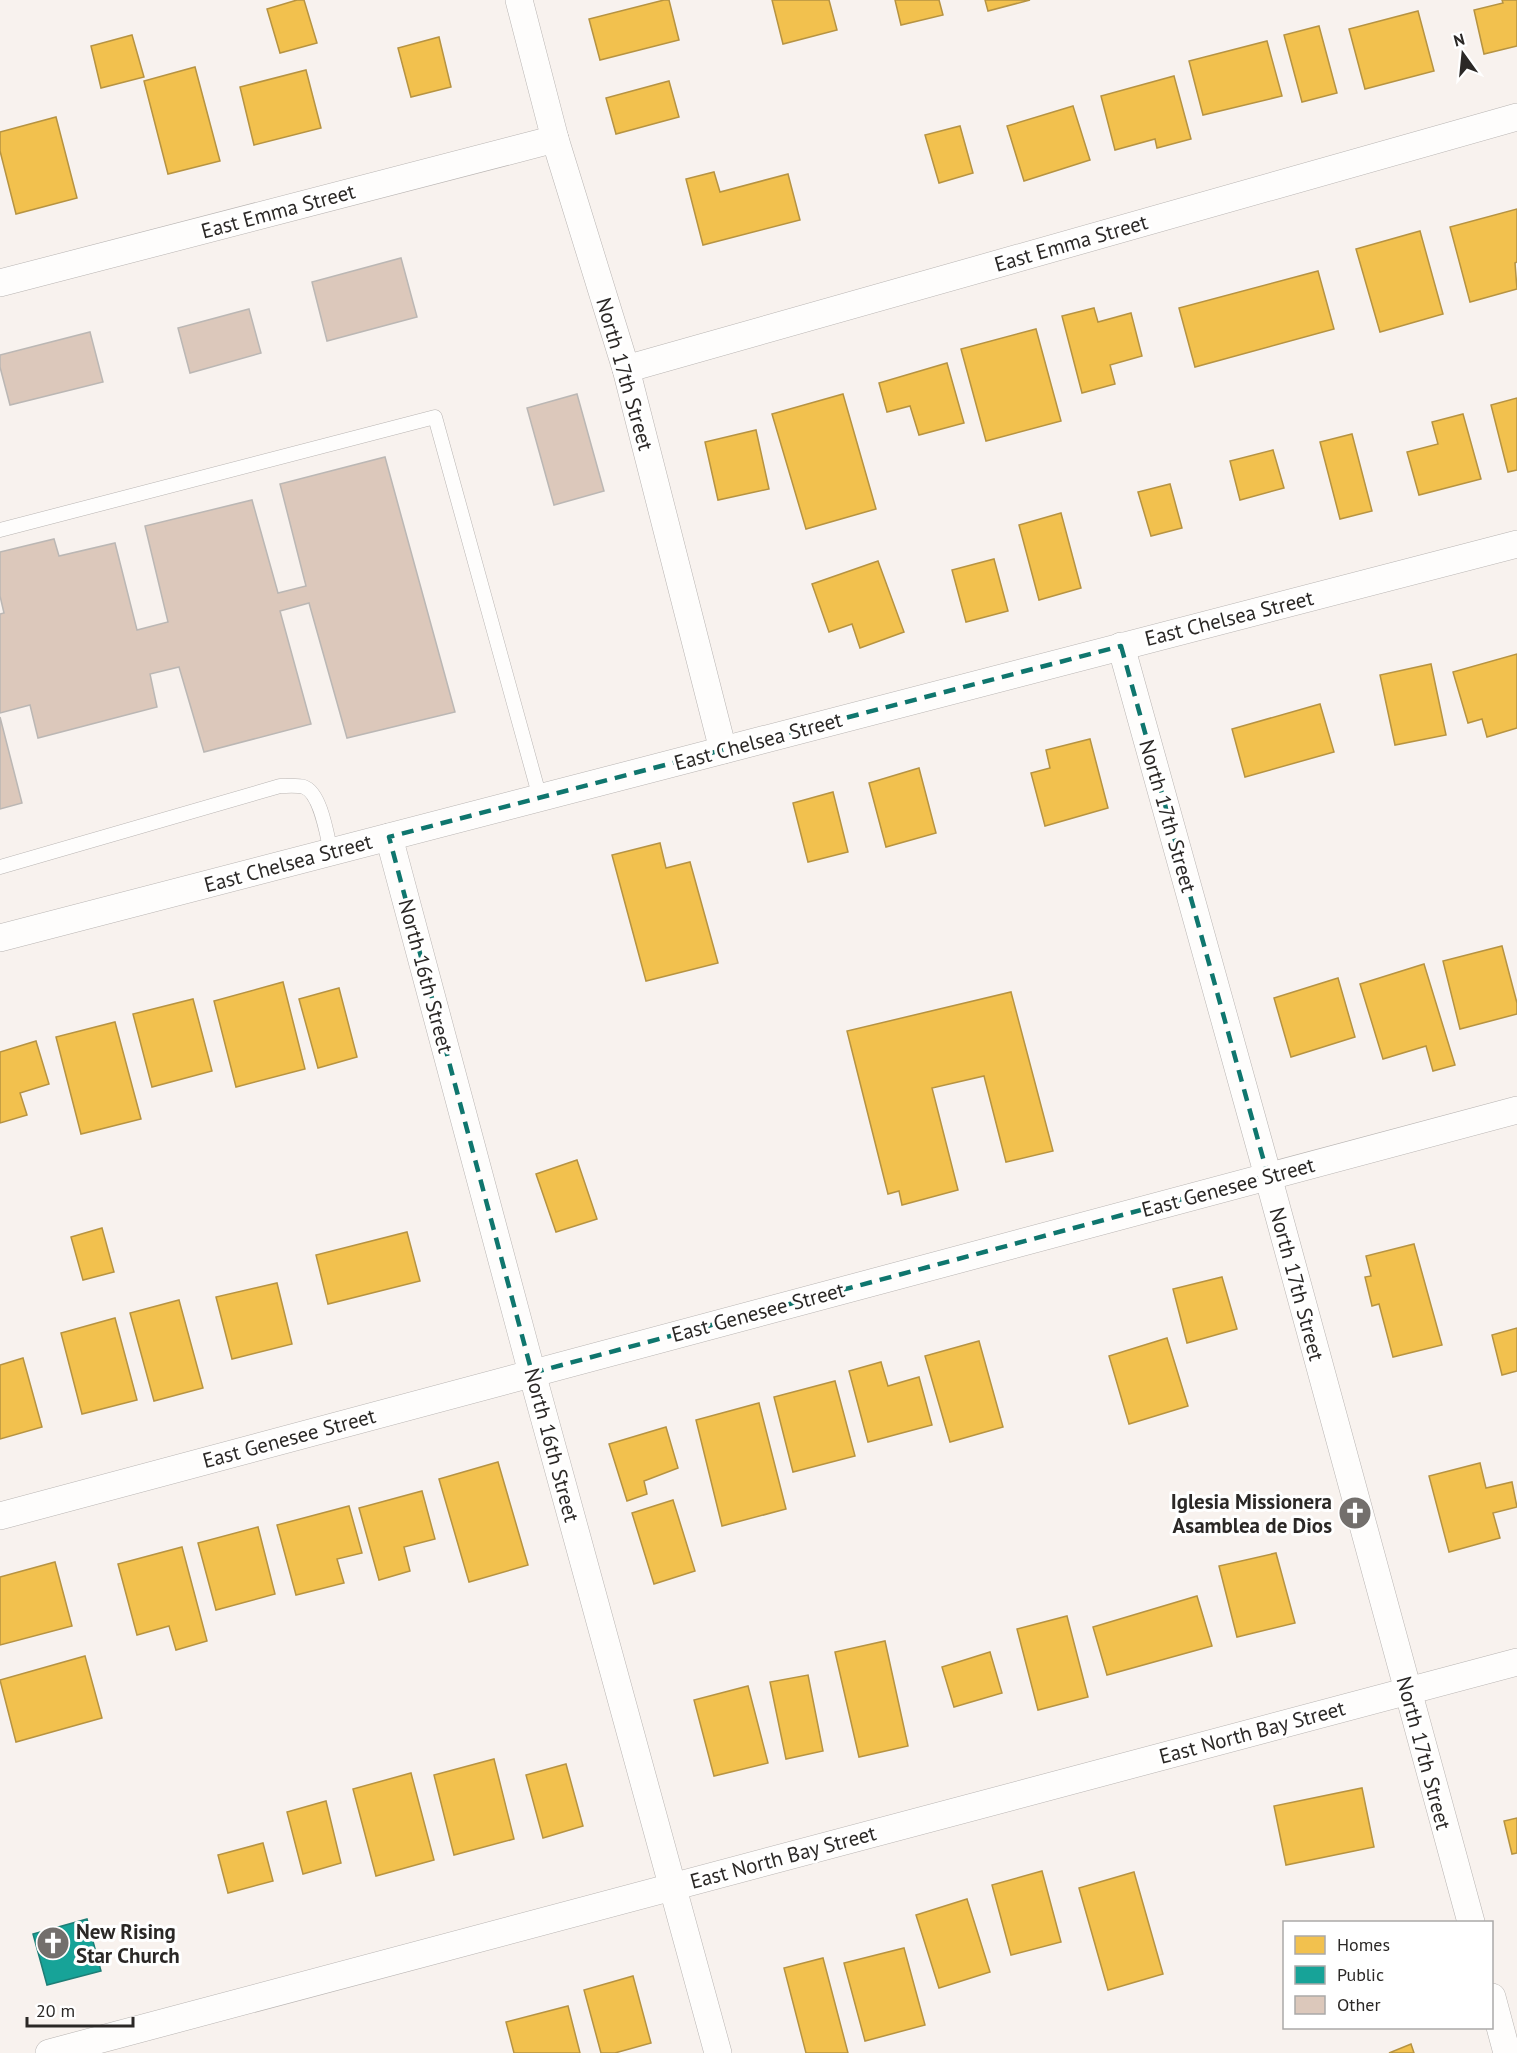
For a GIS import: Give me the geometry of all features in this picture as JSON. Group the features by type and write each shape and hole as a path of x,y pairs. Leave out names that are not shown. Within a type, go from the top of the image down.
{"street":[{"name":"North 17th Street","path":"519,0 555,139 626,369 723,750"},
{"name":"East Emma Street","path":"626,369 1517,117"},
{"name":"East Emma Street","path":"0,283 555,139"},
{"name":"East Chelsea Street","path":"0,938 1517,544"},
{"name":"North 17th Street","path":"1121,646 1470,1921"},
{"name":"North 16th Street","path":"388,837 718,2053"},
{"name":"East Genesee Street","path":"0,1516 1517,1110"},
{"name":"East North Bay Street","path":"49,2053 1517,1662"},
{"path":"1493,2004 1507,2053"}],"lane":[{"path":"0,530 435,417 540,798"},
{"path":"0,867 280,786 304,787 313,793 320,807 331,852"}],"highlighted area":[{"path":"1121,646 1268,1176 532,1373 389,837"}],"building: Homes":[{"path":"304,0 317,43 280,53 267,9"},
{"path":"669,0 679,40 600,60 589,19"},
{"path":"772,0 829,0 837,30 783,44"},
{"path":"895,0 939,0 943,15 901,25"},
{"path":"985,0 1030,0 988,11"},
{"path":"1502,0 1517,0 1517,46 1484,54 1474,10 1503,3"},
{"path":"1418,11 1434,71 1365,89 1349,29"},
{"path":"1319,26 1337,93 1302,102 1284,35"},
{"path":"132,35 144,77 101,88 91,46"},
{"path":"439,37 451,87 411,97 398,48"},
{"path":"1267,41 1282,96 1203,115 1189,61"},
{"path":"195,67 220,161 168,174 144,81"},
{"path":"306,70 321,128 254,145 240,87"},
{"path":"1174,76 1191,139 1157,148 1155,139 1115,150 1101,96"},
{"path":"669,81 679,117 616,134 606,98"},
{"path":"1073,106 1090,160 1024,181 1007,126"},
{"path":"56,117 77,198 16,214 0,151 0,132"},
{"path":"960,126 973,173 939,183 925,135"},
{"path":"714,172 720,192 788,174 800,220 703,245 686,179"},
{"path":"1517,209 1517,262 1515,263 1517,289 1470,302 1450,227"},
{"path":"1420,231 1443,314 1380,332 1356,249"},
{"path":"1318,271 1334,329 1195,367 1179,308"},
{"path":"1094,308 1098,322 1131,313 1142,356 1110,365 1115,384 1082,393 1062,316"},
{"path":"1036,329 1061,421 986,441 961,349"},
{"path":"947,363 964,423 919,435 910,406 887,412 879,383"},
{"path":"843,394 876,509 806,529 772,414"},
{"path":"1517,398 1517,470 1508,472 1491,405"},
{"path":"1463,414 1481,479 1419,495 1407,452 1438,444 1432,422"},
{"path":"756,430 769,489 718,500 705,442"},
{"path":"1352,434 1372,511 1340,519 1320,442"},
{"path":"1273,450 1284,488 1240,500 1230,461"},
{"path":"1170,484 1182,528 1151,536 1138,492"},
{"path":"1061,513 1081,588 1039,600 1019,525"},
{"path":"994,559 1008,611 966,622 952,570"},
{"path":"878,561 904,632 860,648 852,624 829,632 812,584"},
{"path":"1517,654 1517,728 1487,737 1482,719 1468,723 1453,672"},
{"path":"1431,664 1446,735 1395,745 1380,675"},
{"path":"1320,704 1334,752 1245,777 1232,729"},
{"path":"1090,739 1108,808 1045,826 1031,773 1050,768 1046,750"},
{"path":"919,768 936,833 886,847 869,783"},
{"path":"833,792 848,852 808,862 793,803"},
{"path":"660,843 666,868 690,862 718,963 646,981 612,855"},
{"path":"1502,946 1517,1003 1517,1014 1460,1029 1443,961"},
{"path":"1424,964 1455,1065 1433,1071 1426,1046 1383,1059 1360,984"},
{"path":"1338,978 1355,1037 1291,1057 1274,998"},
{"path":"283,982 305,1069 236,1087 214,1001"},
{"path":"339,988 357,1057 318,1068 299,999"},
{"path":"1011,992 1053,1151 1006,1162 984,1076 932,1088 958,1190 902,1205 899,1191 888,1194 847,1031"},
{"path":"193,999 212,1071 152,1087 133,1014"},
{"path":"115,1022 141,1119 81,1134 56,1037"},
{"path":"36,1041 49,1084 20,1093 27,1115 0,1123 0,1052"},
{"path":"577,1160 597,1219 556,1232 536,1174"},
{"path":"102,1228 114,1272 83,1280 71,1237"},
{"path":"407,1232 420,1281 328,1304 316,1255"},
{"path":"1414,1244 1442,1345 1393,1357 1379,1304 1372,1306 1365,1277 1371,1276 1366,1256"},
{"path":"1222,1277 1237,1329 1187,1343 1173,1289"},
{"path":"277,1283 292,1344 232,1359 216,1297"},
{"path":"179,1300 203,1388 154,1401 130,1313"},
{"path":"115,1318 137,1400 82,1414 61,1333"},
{"path":"1517,1328 1517,1371 1502,1375 1492,1335"},
{"path":"1167,1338 1188,1406 1129,1424 1109,1356"},
{"path":"979,1341 1003,1427 950,1442 925,1356"},
{"path":"23,1358 42,1427 0,1439 0,1365"},
{"path":"881,1362 888,1386 919,1377 932,1425 868,1442 849,1371"},
{"path":"835,1381 855,1456 793,1472 774,1397"},
{"path":"759,1403 786,1509 722,1526 696,1420"},
{"path":"666,1427 678,1468 644,1481 647,1494 627,1501 609,1444"},
{"path":"498,1462 528,1565 469,1582 439,1479"},
{"path":"1480,1463 1486,1488 1512,1482 1517,1507 1493,1513 1500,1538 1449,1552 1429,1476"},
{"path":"422,1491 435,1539 404,1547 410,1571 379,1580 359,1508"},
{"path":"673,1500 695,1571 654,1584 632,1513"},
{"path":"349,1506 362,1553 337,1559 344,1583 296,1595 277,1525"},
{"path":"258,1527 275,1594 216,1610 198,1543"},
{"path":"182,1547 207,1641 176,1650 169,1626 137,1635 118,1564"},
{"path":"1276,1553 1295,1623 1237,1637 1219,1566"},
{"path":"55,1562 72,1626 0,1645 0,1577"},
{"path":"1197,1596 1212,1646 1107,1675 1093,1627"},
{"path":"1067,1616 1088,1697 1038,1710 1017,1629"},
{"path":"885,1641 908,1746 859,1757 835,1652"},
{"path":"990,1652 1002,1693 954,1707 942,1667"},
{"path":"85,1656 102,1718 16,1742 0,1680"},
{"path":"808,1675 823,1751 786,1759 770,1682"},
{"path":"748,1686 768,1763 714,1776 694,1700"},
{"path":"494,1759 514,1839 454,1855 434,1775"},
{"path":"566,1764 583,1826 543,1838 526,1775"},
{"path":"411,1773 434,1860 376,1876 353,1789"},
{"path":"1362,1788 1374,1847 1286,1865 1274,1806"},
{"path":"326,1801 341,1863 303,1874 287,1812"},
{"path":"1517,1818 1517,1853 1512,1854 1504,1821"},
{"path":"263,1843 273,1881 228,1893 218,1855"},
{"path":"1042,1871 1061,1942 1011,1955 992,1885"},
{"path":"1134,1872 1163,1974 1108,1990 1079,1888"},
{"path":"967,1899 990,1972 939,1988 916,1915"},
{"path":"904,1948 925,2025 865,2041 844,1963"},
{"path":"823,1958 848,2053 806,2053 784,1968"},
{"path":"633,1976 651,2043 615,2053 601,2053 584,1990"},
{"path":"568,2006 580,2053 514,2053 506,2022"},
{"path":"1411,2044 1414,2053 1389,2053"}],"building: Public":[{"path":"87,1919 101,1971 47,1985 33,1934"}],"building: Other":[{"path":"401,258 417,317 327,341 312,282"},
{"path":"249,309 261,353 190,373 178,328"},
{"path":"90,332 103,382 10,405 0,367 0,355"},
{"path":"577,394 604,491 554,505 527,408"},
{"path":"385,457 455,712 347,738 309,603 280,611 311,724 204,752 179,667 150,674 157,707 38,738 30,705 0,713 0,614 4,613 0,596 0,552 54,539 59,556 115,543 137,630 168,622 145,526 252,500 278,593 306,586 280,484"},
{"path":"0,717 22,803 0,809"}],"place":[{"name":"Iglesia Missionera Asamblea de Dios","path":"1355,1513"},
{"name":"New Rising Star Church","path":"53,1943"}]}
